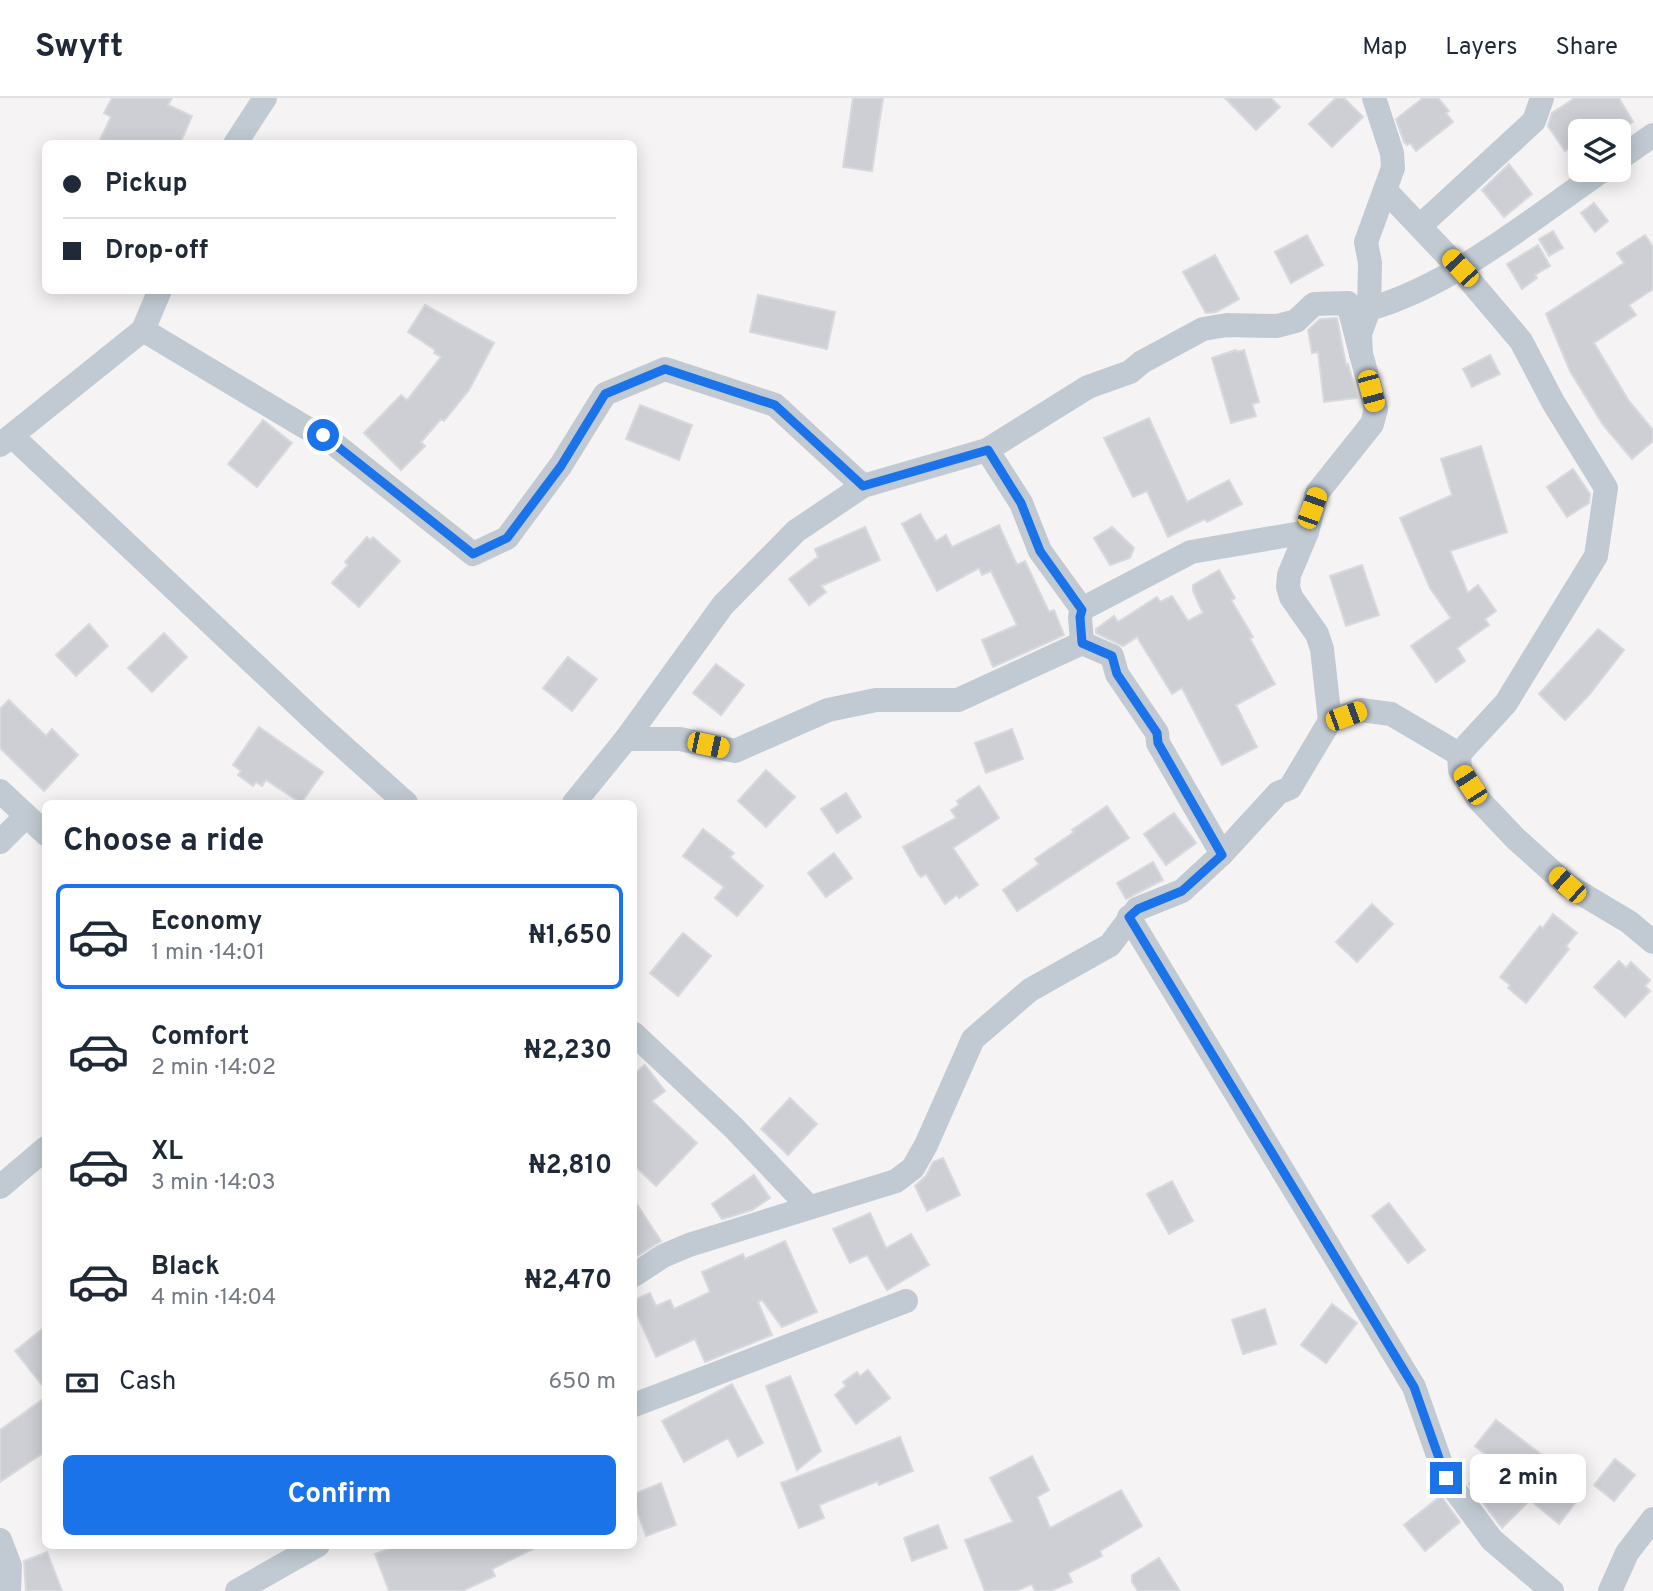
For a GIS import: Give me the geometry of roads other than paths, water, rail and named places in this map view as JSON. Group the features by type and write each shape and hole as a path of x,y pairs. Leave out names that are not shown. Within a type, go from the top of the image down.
{"street":[{"path":"238,140 265,98"},
{"path":"1361,354 1360,334 1369,309 1370,262 1366,242 1394,168 1392,153 1374,98"},
{"path":"1420,226 1534,121 1542,98"},
{"path":"1631,151 1653,135"},
{"path":"1369,309 1394,302 1460,268 1585,182"},
{"path":"1385,190 1460,268 1521,341 1553,402 1606,488 1596,556 1506,703 1460,754 1460,770 1479,800 1515,838 1567,885 1629,922 1653,942"},
{"path":"158,294 143,330 6,440 403,800"},
{"path":"576,800 626,739 723,605 796,531 863,486 988,450 1088,387 1130,372 1142,362 1203,329 1227,325 1277,326 1296,321 1314,304 1348,303 1376,409 1372,424 1317,493 1307,532 1289,575 1288,587 1291,597 1317,634 1322,649 1331,721"},
{"path":"143,330 305,427 323,435 473,554 507,538 561,466 605,394 665,369 775,405 863,486"},
{"path":"988,450 1021,503 1040,551 1082,610"},
{"path":"1082,643 1082,610 1191,552 1307,532"},
{"path":"626,739 680,739 735,751 828,710 876,700 958,700 1082,643 1112,656 1117,674 1157,733 1158,743 1222,855"},
{"path":"637,1273 663,1256 689,1245 896,1181 913,1168 973,1039 1030,990 1110,945 1129,917 1138,909 1182,891 1222,855 1278,793 1290,788 1331,721 1361,710 1391,714 1460,754"},
{"path":"0,792 42,830"},
{"path":"0,842 26,816"},
{"path":"1129,917 1414,1387 1446,1478 1492,1540 1552,1591"},
{"path":"637,1037 734,1128 809,1207"},
{"path":"0,1186 42,1151"},
{"path":"637,1404 906,1301"},
{"path":"1610,1591 1627,1553 1653,1519"},
{"path":"0,1540 10,1566 9,1591"},
{"path":"237,1591 311,1549"}]}
